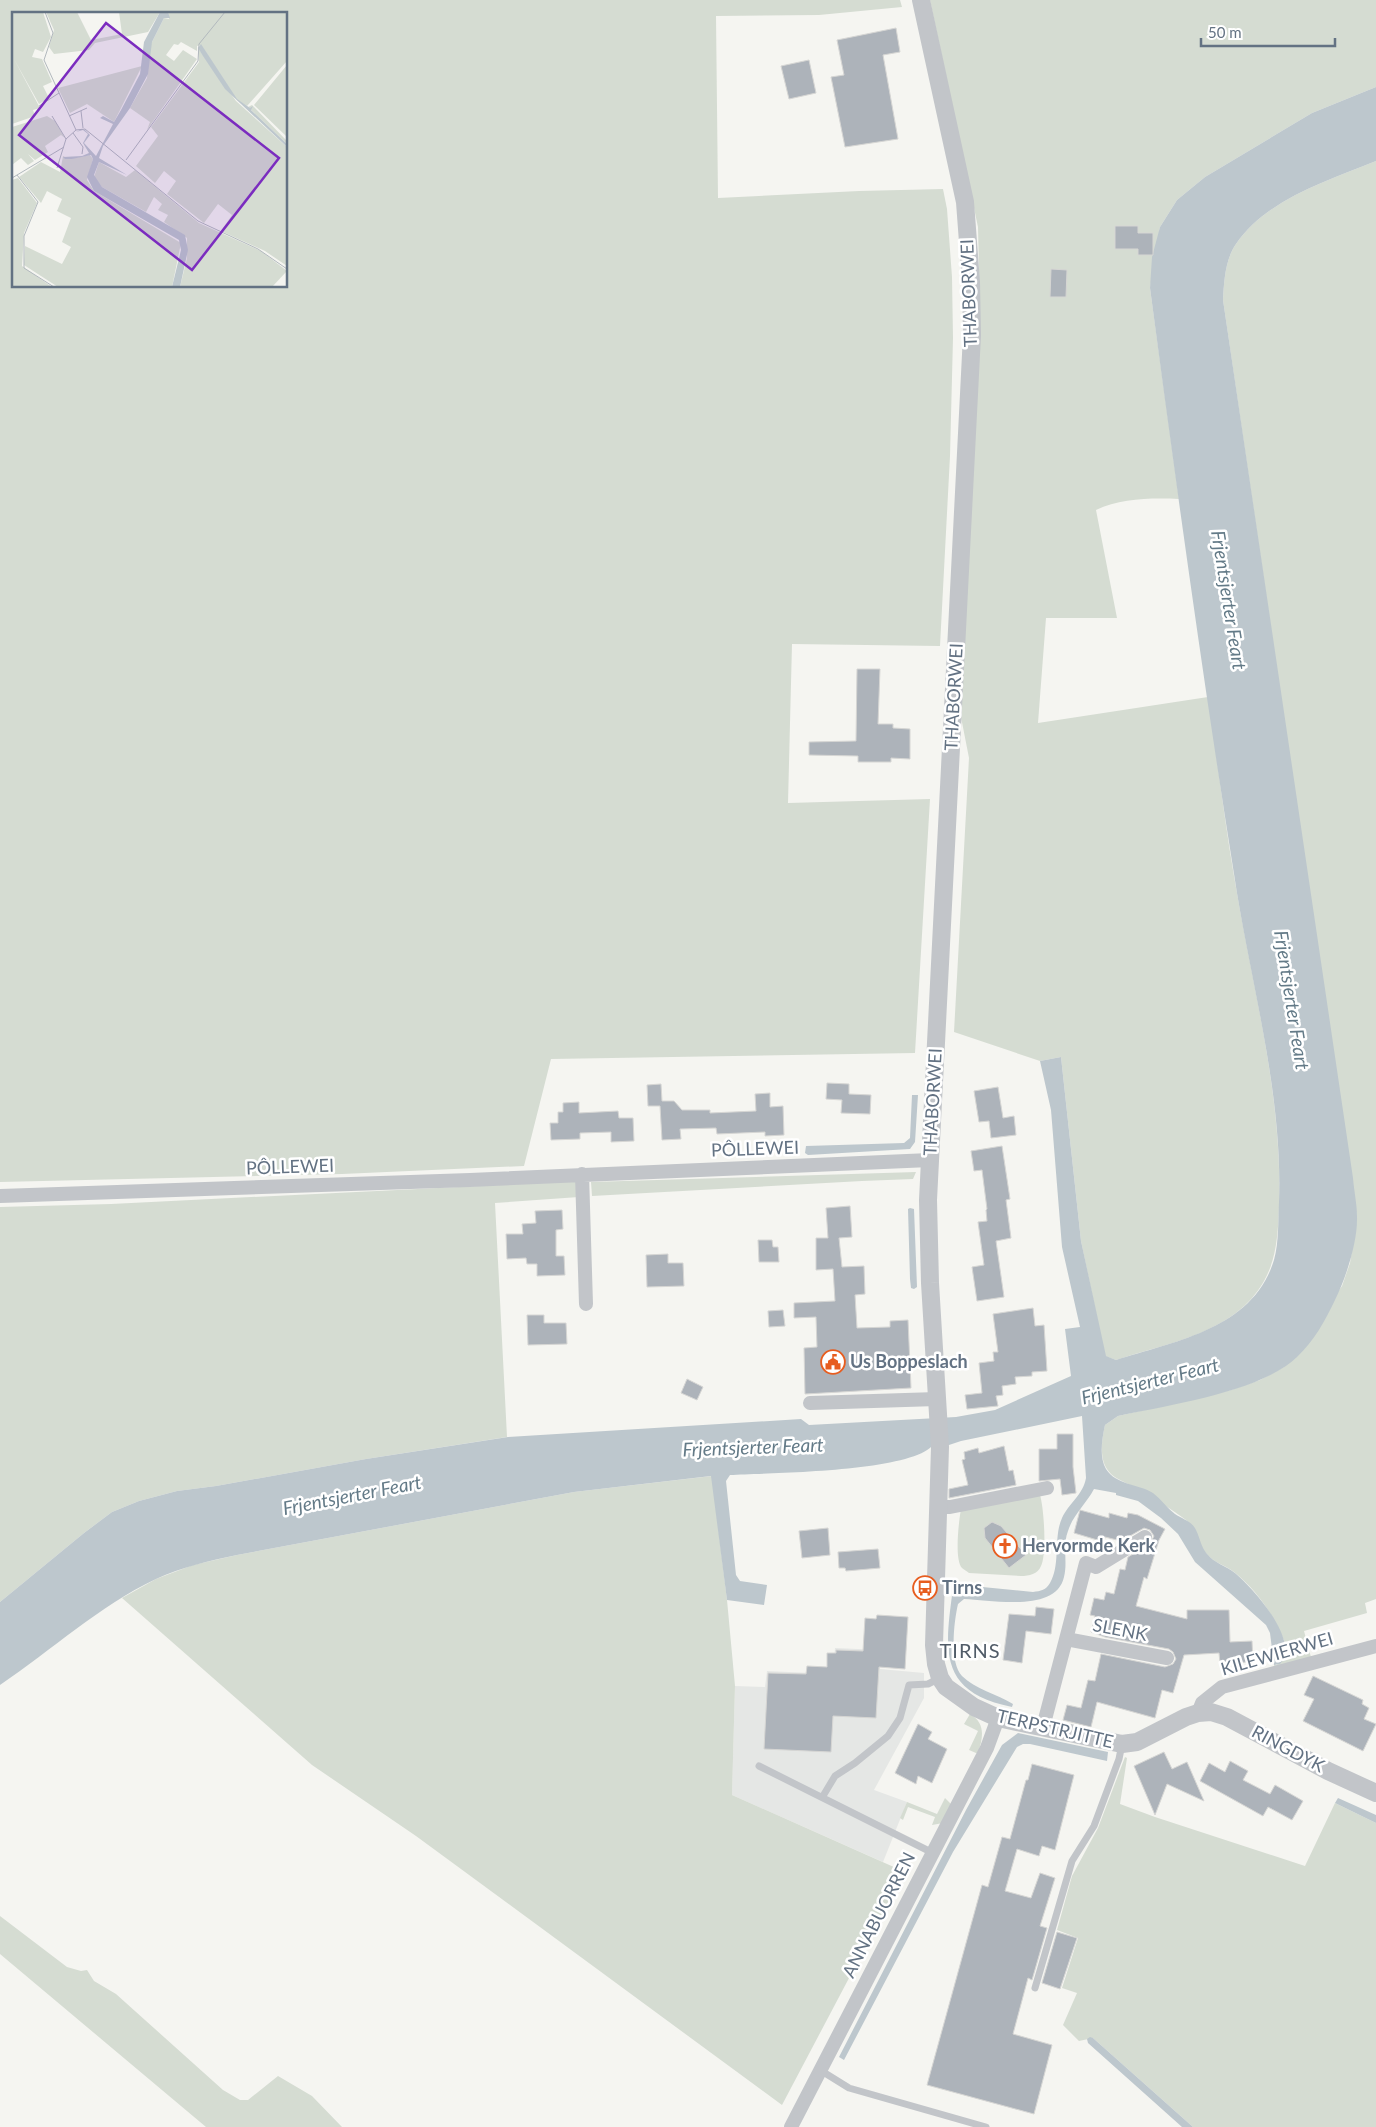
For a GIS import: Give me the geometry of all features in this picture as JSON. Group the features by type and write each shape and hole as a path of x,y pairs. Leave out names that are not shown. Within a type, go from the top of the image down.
{"street":[{"name":"THABORWEI","path":"921,0 965,202 970,254 972,335 928,1200 930,1284 940,1447 939,1507"},
{"name":"PÔLLEWEI","path":"0,1196 930,1160"},
{"path":"582,1174 586,1304"},
{"path":"810,1403 937,1408"},
{"path":"940,1678 934,1646 939,1507 950,1507 1047,1488"},
{"name":"SLENK","path":"1043,1727 1086,1563 1096,1567 1144,1537"},
{"name":"SLENK","path":"1066,1639 1167,1658"},
{"name":"KILEWIERWEI","path":"1198,1713 1202,1703 1222,1687 1376,1646"},
{"name":"TERPSTRJITTE","path":"940,1678 946,1687 956,1695 974,1707 998,1718 1122,1744 1138,1742 1186,1717 1198,1713"},
{"name":"RINGDYK","path":"1198,1713 1211,1712 1227,1717 1328,1771 1376,1793"},
{"name":"ANNABUORREN","path":"791,2127 987,1748 998,1718"}],"lane":[{"path":"823,1796 835,1776 888,1736 900,1718 909,1685 928,1684 940,1678"},
{"path":"1035,1988 1072,1861 1094,1826 1119,1759 1122,1744"},
{"path":"759,1766 823,1796 933,1853"},
{"path":"820,2070 849,2088 986,2127"}],"shaded area":[{"path":"0,0 900,0 902,7 819,15 716,16 718,198 943,189 947,209 952,277 953,338 950,456 940,646 792,644 788,803 930,799 915,1053 551,1059 524,1166 342,1174 0,1182"},
{"path":"930,0 1376,0 1376,87 1312,113 1205,177 1177,200 1160,227 1150,288 1179,499 1126,501 1096,510 1117,618 1046,618 1038,723 1208,697 1230,854 1265,1041 1276,1124 1279,1165 1278,1226 1272,1263 1264,1281 1251,1299 1236,1313 1218,1324 1199,1334 1116,1360 1105,1356 1081,1241 1061,1057 1040,1061 954,1032 969,758 960,712 971,428 980,312 978,227"},
{"path":"1376,161 1376,1599 1365,1603 1367,1613 1304,1631 1312,1661 1275,1669 1274,1665 1277,1665 1286,1646 1277,1625 1265,1605 1242,1579 1208,1555 1202,1548 1193,1527 1186,1520 1173,1510 1111,1474 1104,1464 1102,1441 1105,1425 1118,1416 1231,1390 1260,1380 1284,1367 1342,1286 1350,1263 1357,1218 1223,300 1229,257 1236,244 1249,228 1281,203 1299,193"},
{"path":"916,1172 913,1179 592,1196 591,1182"},
{"path":"579,1181 579,1197 495,1203 507,1437 177,1491 139,1501 112,1512 0,1602 0,1207 111,1204"},
{"path":"712,1476 735,1686 732,1795 905,1872 782,2105 416,1836 312,1765 122,1598 156,1579 193,1565 237,1555 574,1492"},
{"path":"1040,1495 1044,1520 1044,1552 1038,1571 1030,1575 1021,1576 969,1573 962,1568 958,1557 958,1530 961,1509"},
{"path":"835,1648 881,1650 880,1669 924,1673 924,1698 874,1790 907,1802 883,1862 732,1795 735,1686 765,1687 767,1671 833,1674"},
{"path":"970,1714 981,1726 982,1736 978,1753 969,1750 978,1731 964,1724"},
{"path":"1125,1757 1127,1758 1120,1804 1305,1866 1335,1803 1376,1823 1376,2127 1193,2127 1093,2038 1079,2041 1063,2025 1077,1993 1062,1988 1078,1938 1057,1930 1072,1876 1098,1828"},
{"path":"945,1798 952,1805 943,1823 932,1825 935,1817 908,1807 903,1820 900,1818 907,1802 937,1814"},
{"path":"0,1916 67,1967 81,1971 87,1970 94,1981 116,1994 223,2090 240,2100 248,2100 278,2076 312,2096 342,2127 206,2127 0,1954"}],"water":[{"name":"Frjentsjerter Feart","path":"1376,87 1376,161 1299,193 1281,203 1249,228 1236,244 1229,257 1223,300 1353,1178 1357,1207 1356,1237 1343,1281 1327,1316 1314,1337 1297,1357 1281,1369 1238,1388 1187,1402 1118,1416 1105,1425 1102,1448 1102,1459 1110,1474 1122,1481 1153,1493 1175,1514 1192,1524 1207,1554 1213,1560 1235,1573 1263,1602 1280,1629 1284,1642 1285,1654 1280,1664 1274,1665 1270,1633 1266,1625 1195,1562 1178,1534 1161,1518 1138,1501 1116,1495 1116,1493 1094,1489 1073,1520 1068,1531 1065,1543 1065,1571 1059,1588 1049,1596 1036,1600 1006,1602 964,1599 958,1604 955,1621 954,1652 958,1670 967,1681 1013,1704 1012,1707 988,1700 970,1691 958,1679 951,1665 948,1649 948,1630 953,1588 955,1585 962,1585 1033,1592 1047,1587 1055,1568 1059,1526 1068,1508 1082,1489 1086,1478 1082,1416 961,1441 946,1446 932,1446 918,1455 868,1466 837,1470 730,1475 726,1481 736,1575 740,1581 767,1585 764,1605 727,1600 711,1476 574,1492 237,1555 196,1565 156,1579 115,1602 0,1685 0,1602 112,1512 139,1501 177,1491 508,1437 801,1419 809,1425 956,1417 995,1410 1071,1376 1065,1329 1080,1327 1062,1247 1051,1110 1040,1061 1061,1057 1081,1241 1106,1356 1116,1360 1186,1338 1209,1329 1230,1317 1249,1302 1264,1283 1274,1260 1277,1246 1279,1160 1276,1119 1271,1078 1241,915 1211,728 1150,288 1152,257 1160,227 1177,200 1205,177 1312,113"},
{"path":"912,1095 918,1095 915,1142 910,1149 808,1155 805,1153 806,1146 904,1143 910,1138"},
{"path":"908,1209 914,1209 917,1287 914,1289 911,1288 910,1279"},
{"path":"1018,1733 1108,1752 1107,1761 1030,1744 1023,1744 1017,1747 953,1852 844,2060 839,2057 966,1810 1002,1745"},
{"path":"1338,1798 1376,1815 1376,1823 1335,1803"},
{"path":"1090,2037 1193,2127 1182,2127 1088,2043 1087,2039"}],"building":[{"path":"896,28 900,52 883,55 898,139 845,147 831,77 844,75 837,40"},
{"path":"809,60 816,93 789,99 781,66"},
{"path":"1115,226 1138,226 1138,233 1153,233 1153,255 1138,255 1138,249 1115,249"},
{"path":"1051,269 1067,270 1066,297 1050,297"},
{"path":"857,669 880,669 878,724 893,724 893,728 910,729 910,759 891,758 891,762 858,762 858,756 809,755 809,742 856,741"},
{"path":"827,1083 849,1084 849,1094 871,1095 870,1114 841,1113 842,1100 826,1099"},
{"path":"661,1084 662,1101 674,1101 682,1110 710,1110 710,1113 756,1111 755,1094 770,1093 770,1107 783,1106 784,1135 765,1136 765,1132 717,1134 716,1128 680,1129 681,1139 662,1140 660,1106 648,1106 647,1085"},
{"path":"998,1087 1003,1118 1014,1116 1016,1135 991,1138 989,1121 979,1122 974,1091"},
{"path":"579,1102 579,1113 618,1111 619,1118 633,1118 634,1141 611,1142 611,1132 580,1133 580,1139 551,1140 550,1123 558,1123 558,1112 563,1112 563,1103"},
{"path":"1002,1146 1010,1199 1006,1200 1011,1238 996,1241 1004,1297 977,1301 972,1267 984,1265 978,1222 987,1221 987,1209 982,1170 974,1171 971,1151"},
{"path":"850,1206 852,1237 839,1238 842,1267 864,1266 865,1294 855,1295 857,1328 890,1327 890,1321 908,1320 911,1388 805,1394 804,1348 817,1347 816,1317 794,1318 794,1303 835,1301 833,1269 816,1270 816,1238 828,1238 826,1208"},
{"path":"562,1210 563,1229 556,1230 556,1256 564,1256 565,1275 537,1276 537,1264 527,1264 526,1258 507,1259 506,1234 523,1234 522,1224 536,1223 535,1211"},
{"path":"758,1240 772,1240 773,1247 778,1247 779,1262 759,1262"},
{"path":"668,1254 668,1263 683,1263 684,1286 647,1287 646,1255"},
{"path":"1033,1308 1035,1326 1044,1325 1047,1371 1032,1372 1032,1376 1015,1377 1016,1384 1002,1386 1003,1395 996,1396 998,1406 967,1409 965,1395 982,1393 979,1363 994,1361 993,1352 998,1352 993,1314"},
{"path":"783,1310 785,1326 769,1327 768,1311"},
{"path":"527,1315 544,1315 544,1323 566,1323 567,1344 528,1345"},
{"path":"687,1379 703,1387 697,1400 681,1393"},
{"path":"1057,1434 1073,1434 1073,1467 1076,1493 1062,1495 1060,1479 1039,1481 1039,1449 1057,1449"},
{"path":"1004,1446 1009,1471 1013,1470 1016,1485 949,1498 949,1489 968,1485 962,1460 965,1459 964,1452 978,1448 979,1453"},
{"path":"1080,1510 1109,1518 1109,1513 1127,1518 1128,1513 1138,1515 1165,1529 1159,1540 1147,1579 1144,1577 1136,1606 1187,1619 1187,1610 1229,1610 1230,1642 1252,1641 1253,1662 1220,1663 1219,1653 1184,1655 1173,1693 1162,1690 1155,1718 1097,1702 1091,1727 1063,1720 1067,1705 1081,1708 1088,1680 1095,1681 1101,1654 1165,1667 1173,1664 1176,1659 1173,1652 1169,1649 1105,1637 1091,1632 1095,1616 1090,1615 1094,1598 1104,1600 1106,1592 1114,1594 1120,1569 1125,1570 1128,1557 1150,1544 1154,1536 1150,1530 1144,1528 1121,1541 1105,1537 1104,1542 1074,1533"},
{"name":"Hervormde Kerk","path":"992,1522 1001,1526 1026,1555 1009,1568 985,1538 984,1528"},
{"path":"828,1528 830,1555 802,1558 799,1531"},
{"path":"878,1549 880,1568 846,1571 845,1568 839,1568 838,1552"},
{"path":"1036,1607 1054,1609 1051,1634 1026,1631 1022,1663 1003,1660 1009,1614 1035,1616"},
{"path":"877,1615 908,1617 905,1669 879,1667 876,1718 833,1716 831,1752 764,1749 768,1673 806,1674 807,1666 827,1667 827,1653 836,1653 836,1650 863,1651 865,1618 876,1619"},
{"path":"1313,1676 1363,1700 1362,1704 1369,1708 1364,1719 1376,1724 1363,1751 1303,1721 1314,1699 1304,1695"},
{"path":"918,1724 932,1732 928,1739 947,1749 932,1783 918,1776 916,1784 895,1773"},
{"path":"1164,1752 1172,1769 1187,1762 1204,1801 1167,1784 1155,1815 1134,1766"},
{"path":"1230,1761 1248,1771 1243,1780 1270,1794 1275,1785 1303,1801 1292,1820 1268,1807 1263,1816 1200,1781 1209,1763 1225,1772"},
{"path":"1032,1764 1074,1775 1055,1850 1042,1846 1039,1856 1017,1849 1005,1891 1031,1898 1040,1873 1055,1878 1040,1926 1047,1928 1032,1980 1028,1978 1013,2034 1052,2045 1034,2114 927,2085 982,1885 988,1887 1002,1837 1010,1839"},
{"path":"1057,1932 1077,1938 1060,1989 1042,1983"}],"place":[{"name":"Us Boppeslach","path":"833,1362"},
{"name":"Hervormde Kerk","path":"1005,1546"},
{"name":"Tirns","path":"925,1588"}],"district":[{"name":"TIRNS","path":"970,1651"}]}
